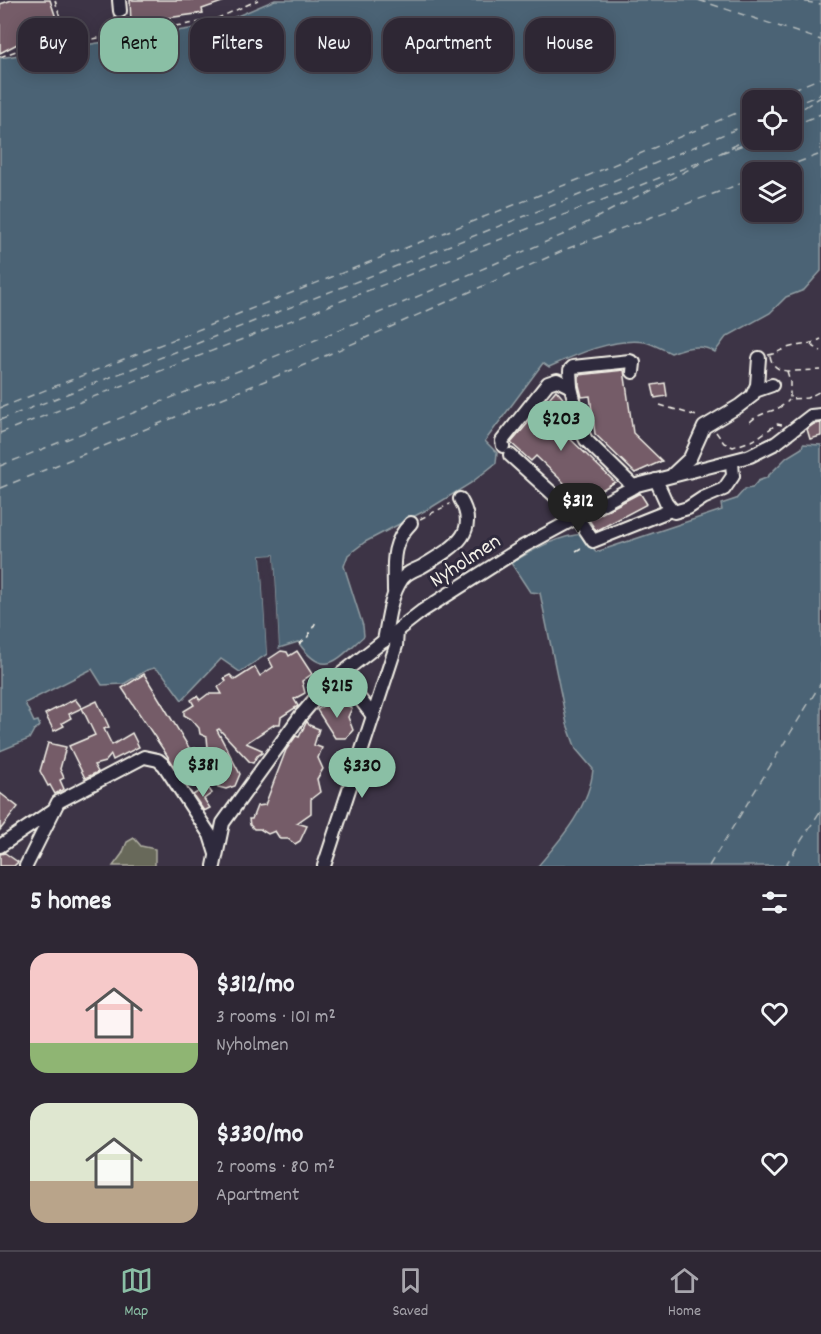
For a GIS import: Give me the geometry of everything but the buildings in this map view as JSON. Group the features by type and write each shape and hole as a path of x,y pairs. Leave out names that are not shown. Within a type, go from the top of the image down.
{"street":[{"path":"755,391 764,356"},
{"path":"633,372 634,363 630,361 573,367 570,370 571,387 581,430 586,440 634,487"},
{"path":"571,387 557,380 548,383 502,441 507,451 578,517 594,541 671,510 674,512 688,508 703,498 724,489 734,476 732,462"},
{"path":"669,476 685,465 694,451 701,431 739,406 755,391 772,385"},
{"name":"Nyholmen","path":"215,860 223,822 319,693 422,611 524,546 634,487 669,476 732,462 766,450 812,416 821,415"},
{"path":"656,480 671,510"},
{"path":"394,592 403,577 462,540 467,526 467,517 459,499"},
{"path":"384,641 394,592 396,545 401,534 411,523"},
{"path":"324,866 396,646 397,631"},
{"path":"342,674 373,716"},
{"path":"26,866 58,802 137,759 152,757 164,765 210,835 215,860"},
{"path":"0,846 52,810"}],"path":[{"path":"55,0 60,18"},
{"path":"178,26 214,20 258,0"},
{"path":"0,57 18,51"},
{"path":"764,356 821,339"},
{"path":"810,344 821,351"},
{"path":"764,356 775,367 788,371 790,399"},
{"path":"795,371 821,370"},
{"path":"750,422 759,414 780,409 790,399 807,398 821,391"},
{"path":"660,405 698,416 710,424 724,443 734,447 754,440 777,424 795,427"},
{"path":"411,523 459,499"},
{"path":"576,551 584,547"},
{"path":"299,644 307,638 316,622"}],"green space":[{"path":"134,838 141,846 155,849 155,866 113,866 127,842"}],"water":[{"path":"275,0 821,0 821,271 804,290 786,297 770,313 726,337 715,352 710,349 693,347 671,353 645,342 633,341 596,348 549,367 543,363 485,441 497,453 496,463 471,483 432,507 365,542 348,555 344,566 364,636 338,658 324,663 316,661 298,642 279,648 274,555 261,556 267,654 240,672 221,659 182,700 163,674 154,668 124,684 102,685 92,669 25,703 34,722 38,721 40,726 34,730 29,739 0,751 0,58 18,55 18,72 88,72 88,45 100,43 100,72 178,72 178,31 190,29 190,72 284,72 284,18 233,18"},
{"path":"803,444 821,445 821,866 538,866 565,833 580,809 591,783 593,769 576,749 567,724 540,593 530,592 511,563 546,544 574,535 584,534 596,552 722,510 721,504 736,499 745,489 752,488 758,481 766,478 787,457 802,448"}],"pier":[{"path":"274,555 279,648 276,649 271,558 264,559 270,652 267,654 261,556"}],"ferry route":[{"path":"698,0 821,40"},
{"path":"791,0 821,4"},
{"path":"792,90 821,78"},
{"path":"802,102 821,94"},
{"path":"802,109 821,97"},
{"path":"0,408 580,179 742,111"},
{"path":"802,122 821,114"},
{"path":"0,420 587,192 742,127"},
{"path":"0,466 301,346 567,233 742,142"},
{"path":"721,153 742,145"},
{"path":"799,162 821,154"},
{"path":"0,433 703,161"},
{"path":"0,488 309,363 569,248 742,183"},
{"path":"709,866 821,683"},
{"path":"785,866 821,810"}]}
